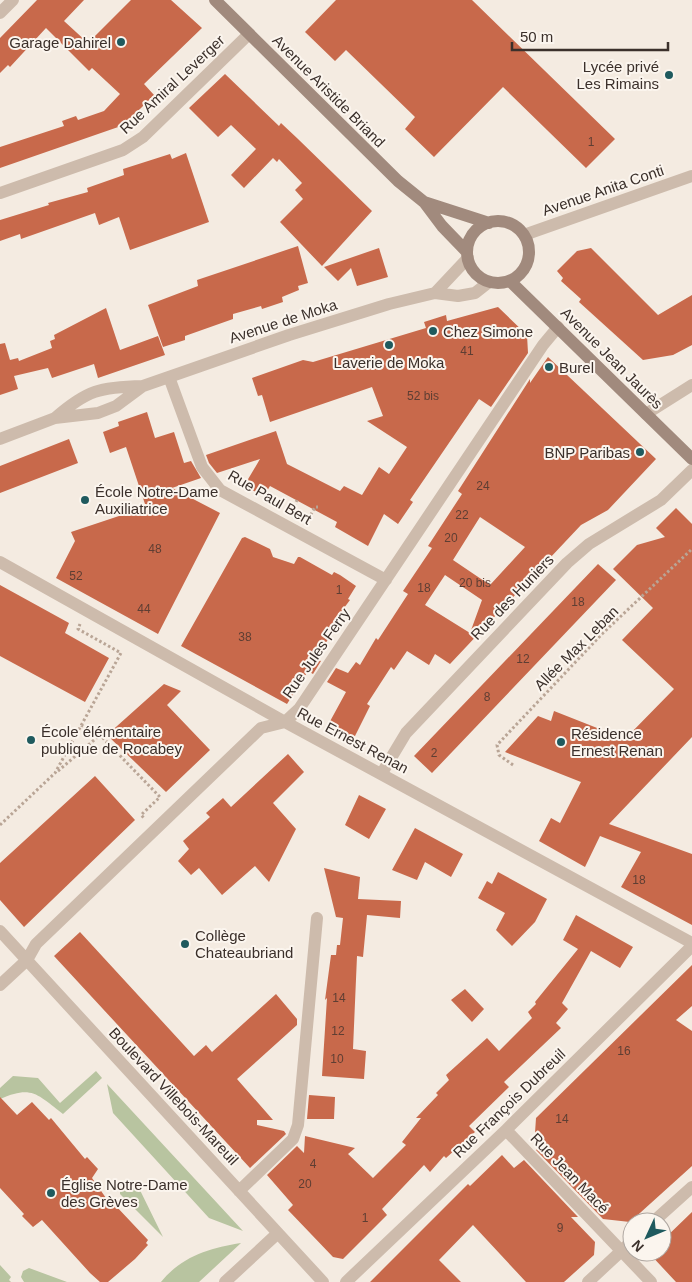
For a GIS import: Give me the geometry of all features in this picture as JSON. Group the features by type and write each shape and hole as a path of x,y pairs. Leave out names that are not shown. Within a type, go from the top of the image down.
{"main road":[{"name":"Avenue Aristide Briand","path":"215,0 398,181 424,202 468,255"},
{"name":"Avenue Aristide Briand","path":"424,202 489,223"},
{"path":"489,223 509,223 524,235 529,252 528,261 518,277 510,281 489,282 475,273 468,255 474,234 489,223"},
{"name":"Avenue Jean Jaurès","path":"510,281 692,459"}],"street":[{"path":"0,13 13,0"},
{"name":"Rue Amiral Leverger","path":"0,193 124,150 143,137 248,34"},
{"name":"Avenue Anita Conti","path":"524,235 692,176"},
{"path":"435,293 468,255"},
{"name":"Avenue de Moka","path":"0,439 55,418 98,413 116,406 144,386 306,329 389,304 435,293 458,296 475,292 489,282"},
{"name":"Rue Jules Ferry","path":"0,985 27,960 36,944 261,728 285,722 299,709 543,345 558,327"},
{"name":"Rue Paul Bert","path":"169,377 202,467 216,485 386,580"},
{"path":"646,414 692,385"},
{"name":"Avenue de Moka","path":"55,418 78,398 111,387 144,386"},
{"name":"Rue des Huniers","path":"382,773 406,733 567,563 589,544 661,500 692,470"},
{"name":"Rue Ernest Renan","path":"0,562 285,722 382,773 692,945"},
{"path":"239,1191 293,1139 298,1125 317,918"},
{"name":"Boulevard Villebois-Mareuil","path":"0,931 323,1282"},
{"name":"Rue François Dubreuil","path":"346,1282 506,1130 692,945"},
{"name":"Rue Jean Macé","path":"506,1130 622,1251"},
{"path":"664,1212 692,1187"},
{"path":"225,1282 278,1232"},
{"path":"588,1282 622,1251"},
{"name":"Rue Jean Macé","path":"632,1262 651,1282"}],"path":[{"path":"316,522 308,518 315,507 318,507"},
{"name":"Allée Max Leban","path":"513,765 499,755 497,745 602,634 692,549"},
{"path":"55,773 120,653 78,629 87,611"},
{"path":"81,726 100,735 160,797"},
{"path":"0,825 55,773 100,735"}],"green space":[{"path":"96,1071 102,1078 63,1114 47,1101 27,1092 0,1099 0,1088 13,1076 38,1078 60,1103"},
{"path":"107,1084 243,1231 209,1218 113,1113"},
{"path":"126,1180 136,1182 163,1237 120,1194 120,1187"},
{"path":"241,1243 199,1282 161,1282 178,1266 197,1255"},
{"path":"0,1265 11,1277 9,1280 11,1282 0,1282"},
{"path":"29,1268 67,1282 24,1282 21,1277 23,1271"}],"building":[{"path":"37,0 84,0 64,21 88,43 131,0 171,0 202,28 144,84 154,95 124,125 0,168 0,147 64,126 62,121 76,116 78,120 104,111 120,94 92,68 89,71 46,28 10,67 8,65 0,73 0,38"},
{"path":"336,0 472,0 615,139 586,168 503,87 434,157 405,129 415,117 346,50 335,61 305,32"},
{"path":"225,74 279,126 281,123 372,211 322,266 280,222 303,199 295,190 302,183 279,159 277,162 273,158 244,188 231,175 256,149 231,125 218,137 189,108"},
{"path":"186,153 209,222 130,250 119,217 99,225 95,213 21,239 20,234 0,241 0,220 49,205 48,203 88,192 87,188 124,175 123,169 170,154 172,159"},
{"path":"298,246 308,283 298,286 299,290 282,297 283,302 262,309 261,306 233,314 233,319 185,336 185,340 163,347 148,305 198,286 197,280"},
{"path":"379,248 388,277 357,286 351,268 338,281 324,267"},
{"path":"591,248 658,315 692,295 692,345 673,355 643,360 579,302 581,299 561,281 563,278 557,271 577,251"},
{"path":"498,307 527,335 528,353 491,407 479,399 410,500 413,502 398,524 384,514 368,546 335,527 337,522 270,486 264,496 244,486 260,459 217,473 209,463 206,455 276,431 287,464 340,491 344,486 362,495 379,467 389,474 407,447 367,421 383,416 372,387 270,422 262,395 258,396 252,378 303,360 313,362 426,328 424,322 446,315 447,321"},
{"path":"106,308 120,350 158,336 165,355 98,378 94,364 52,378 48,368 14,376 18,389 0,395 0,344 5,343 10,360 18,358 19,361 52,348 50,341 55,339 54,335"},
{"path":"548,357 656,459 608,510 581,525 450,664 435,654 429,665 407,651 394,670 391,667 367,704 370,706 353,740 328,725 346,692 327,682 336,668 348,673 356,662 360,665 376,638 378,640 408,594 403,591 432,548 428,546 462,494 458,491 530,379 530,383","holes":["480,517 525,547 490,585 453,560","445,575 482,600 470,633 425,605"]},
{"path":"147,412 155,438 174,432 184,463 191,461 201,478 172,488 220,513 158,634 56,578 75,541 71,532 146,507 126,447 110,453 103,432 119,426 118,422"},
{"path":"69,439 78,463 0,493 0,466"},
{"path":"676,508 692,524 692,737 609,824 692,854 692,925 621,887 641,852 600,836 585,867 539,841 551,818 560,823 581,782 505,752 538,716 551,721 554,711 625,739 674,689 622,640 653,608 613,569 637,545 665,537 656,528"},
{"path":"245,537 270,549 273,557 294,564 298,557 300,557 332,575 334,572 340,575 356,586 348,599 350,600 332,624 337,626 315,659 321,661 313,674 308,671 287,704 181,646 242,538"},
{"path":"598,564 616,580 432,773 414,756"},
{"path":"0,585 69,623 65,633 109,658 85,702 0,656"},
{"path":"164,684 181,691 167,705 210,750 166,792 107,735"},
{"path":"288,754 304,772 273,803 296,829 269,882 255,866 222,895 199,868 191,875 178,861 189,849 183,841 210,817 206,813 223,798 231,807"},
{"path":"95,776 135,820 24,927 0,900 0,863"},
{"path":"359,795 386,809 369,839 345,825"},
{"path":"415,828 463,854 451,877 425,862 417,880 392,870"},
{"path":"324,868 360,877 358,899 401,901 400,918 367,915 363,957 357,956 353,1049 366,1051 364,1079 322,1076 327,998 325,1000 331,955 336,955 337,945 340,945 343,918 336,917"},
{"path":"498,872 547,899 535,922 512,946 496,930 505,913 478,898 487,881 492,884"},
{"path":"576,915 633,947 620,968 591,951 562,1003 568,1009 556,1023 561,1028 504,1082 509,1087 469,1126 475,1132 446,1158 444,1156 430,1172 424,1165 382,1209 387,1215 343,1259 333,1257 288,1210 293,1205 267,1175 297,1146 304,1153 305,1136 355,1148 348,1154 373,1178 406,1145 402,1142 421,1118 416,1118 438,1095 436,1093 449,1080 446,1075 487,1038 499,1051 532,1018 528,1012 578,949 563,940"},
{"path":"80,932 194,1056 206,1045 212,1052 276,994 297,1019 297,1025 237,1079 273,1120 257,1120 257,1125 284,1131 286,1134 250,1168 54,956"},
{"path":"692,965 692,1006 676,1020 692,1031 692,1166 641,1212 622,1212 622,1221 603,1219 536,1150 545,1143 535,1133 536,1118"},
{"path":"465,989 484,1009 472,1022 451,1000"},
{"path":"309,1095 335,1097 334,1119 307,1119"},
{"name":"Église Notre-Dame des Grèves","path":"0,1097 17,1115 32,1102 49,1120 51,1118 85,1159 87,1157 98,1169 92,1178 113,1208 115,1205 148,1240 146,1243 148,1245 135,1259 108,1282 100,1282 90,1273 42,1220 33,1227 22,1216 24,1214 0,1188"},
{"path":"502,1155 514,1168 524,1160 578,1217 571,1217 595,1242 594,1255 564,1282 526,1282 473,1225 439,1260 461,1282 370,1282 468,1184 470,1186"},
{"path":"692,1212 692,1282 676,1282 657,1262 672,1262 672,1231"}],"place":[{"name":"Garage Dahirel","path":"121,42"},
{"name":"Lycée privé Les Rimains","path":"669,75"},
{"name":"Chez Simone","path":"433,331"},
{"name":"Laverie de Moka","path":"389,345"},
{"name":"Burel","path":"549,367"},
{"name":"BNP Paribas","path":"640,452"},
{"name":"École Notre-Dame Auxiliatrice","path":"85,500"},
{"name":"École élémentaire publique de Rocabey","path":"31,740"},
{"name":"Résidence Ernest Renan","path":"561,742"},
{"name":"Collège Chateaubriand","path":"185,944"},
{"name":"Église Notre-Dame des Grèves","path":"51,1193"}]}
